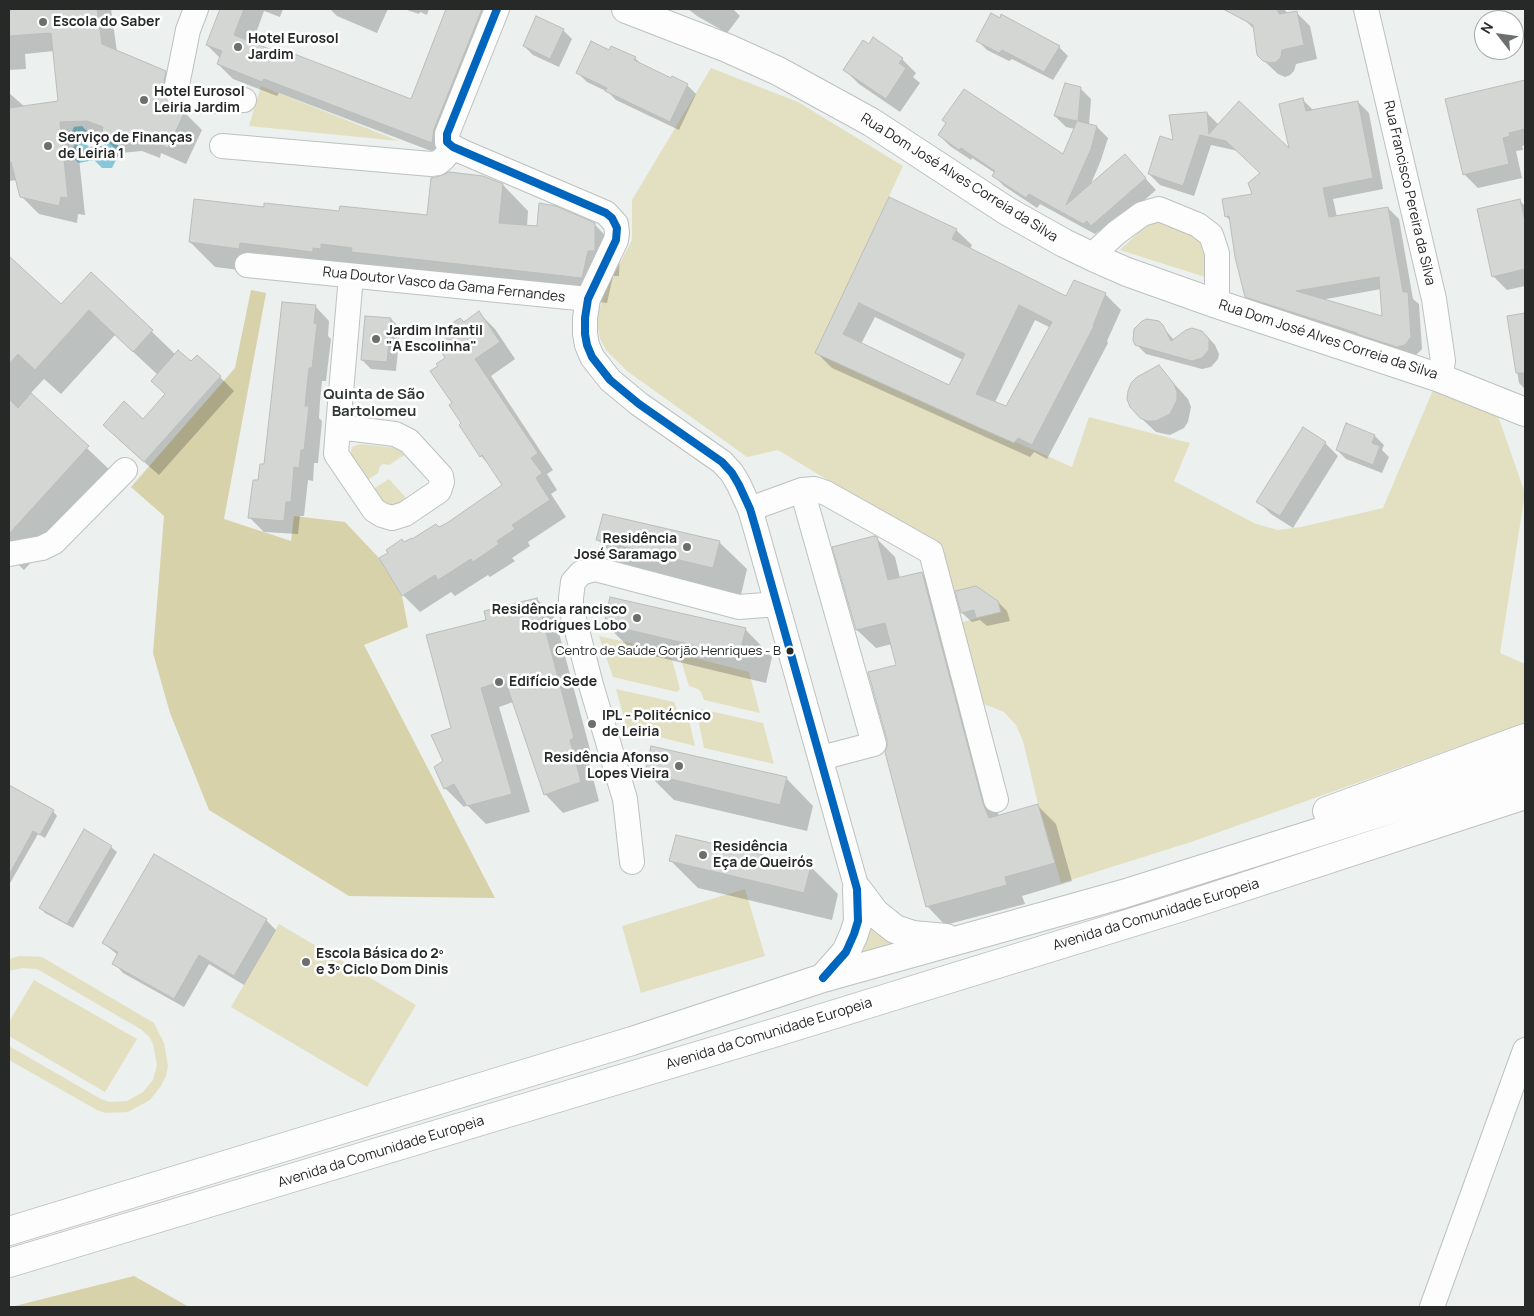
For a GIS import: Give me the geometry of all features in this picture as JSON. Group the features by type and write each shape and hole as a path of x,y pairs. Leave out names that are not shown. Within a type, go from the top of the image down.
{"main road":[{"name":"Rua Dom José Alves Correia da Silva","path":"626,9 727,48 794,80 871,122 1007,211 1064,244 1095,258 1127,272 1217,304 1440,378 1525,412"},
{"path":"1254,852 1296,823 1525,738"},
{"path":"9,1230 632,1041 823,978 1123,894 1525,767"},
{"name":"Avenida da Comunidade Europeia","path":"9,1264 777,1032 1182,907 1525,795"},
{"path":"1182,907 1234,902 1525,812"},
{"path":"857,889 874,913 895,929 913,935 963,939"},
{"path":"823,978 846,952 854,934 858,921 857,889"}],"street":[{"path":"196,9 188,30 176,90 178,94 198,101 244,100"},
{"path":"497,9 447,134 447,142 453,147 606,213 612,218 617,228 616,240 588,300 585,318 587,345 592,357 610,380 639,404 722,462 740,485 750,509 857,889"},
{"name":"Rua Francisco Pereira da Silva","path":"1366,9 1434,299 1443,360 1440,378"},
{"path":"222,146 431,164 438,163 453,147"},
{"path":"1095,258 1100,248 1116,233 1142,214 1160,209 1198,225 1211,235 1217,253 1217,304"},
{"name":"Rua Doutor Vasco da Gama Fernandes","path":"248,265 588,300"},
{"path":"338,427 395,434 403,437 409,441 441,476 442,482 439,491 405,514 392,518 382,515 374,510 336,454 338,427 351,276"},
{"path":"9,554 42,548 54,542 124,470"},
{"path":"750,509 802,490 814,488 931,552 996,800"},
{"path":"802,490 874,744 821,758"},
{"path":"632,862 625,799 591,686 571,607 573,582 581,572 595,568 739,607 777,604"},
{"path":"1432,1307 1525,1050"}],"shaded area":[{"path":"711,68 798,102 903,166 816,353 1072,467 1089,417 1190,443 1174,481 1256,524 1278,530 1301,527 1383,508 1433,390 1498,416 1525,493 1500,653 1525,664 1525,723 1194,841 1061,883 1038,804 1023,741 1016,725 1004,712 984,704 962,622 1001,612 998,601 976,586 954,591 938,547 778,450 747,457 627,371 606,350 600,339 598,313 606,290 632,240 632,200"},
{"path":"261,86 399,141 249,126"},
{"path":"1160,222 1187,230 1204,242 1208,278 1120,250 1142,229 1151,223"},
{"path":"251,290 266,293 224,519 291,541 294,516 345,522 379,558 402,596 408,627 364,645 495,898 349,896 209,810 170,713 153,653 164,516 131,487 235,368"},
{"path":"360,444 397,448 406,454 389,465 383,464 380,466 378,473 366,481 350,456 352,447"},
{"path":"389,479 407,499 396,505 383,502 373,489"},
{"path":"599,636 670,652 680,689 677,692 613,677"},
{"path":"679,654 749,672 760,713 704,700 698,689 689,686"},
{"path":"616,689 674,702 681,714 688,716 695,746 627,729"},
{"path":"701,709 763,723 774,764 704,748 697,714"},
{"path":"745,889 765,956 641,993 622,926"},
{"path":"864,922 913,940 847,960"},
{"path":"279,924 416,1005 367,1087 231,1007"},
{"path":"19,956 42,957 154,1023 164,1043 168,1066 161,1086 150,1100 128,1112 105,1113 9,1060 9,1046 109,1102 127,1101 143,1092 153,1080 157,1065 153,1044 142,1030 37,969 22,968 9,971 9,959"},
{"path":"34,980 137,1039 105,1092 9,1036 9,1022"},
{"path":"134,1276 189,1307 11,1307"}],"water":[{"path":"82,126 88,132 84,142 89,147 103,146 108,140 115,141 121,150 112,168 102,168 94,160 79,163 69,154 76,143 70,136 74,127"}],"building":[{"path":"9,9 97,9 102,44 166,71 163,87 164,96 173,107 185,111 168,148 144,137 142,141 123,134 101,136 103,127 87,121 60,122 68,198 61,197 59,206 20,197 11,162 9,162 9,108 58,101 51,33 9,36"},
{"path":"220,9 244,9 234,35 282,54 284,50 411,99 446,9 482,9 434,129 432,143 264,79 262,82 217,64 222,51 206,45"},
{"path":"1223,9 1277,9 1279,14 1297,11 1304,45 1282,50 1281,57 1276,62 1263,61 1257,55 1253,25"},
{"path":"991,13 1000,18 1001,14 1060,46 1044,72 1002,50 999,53 976,41"},
{"path":"536,16 564,29 550,59 523,46"},
{"path":"873,37 903,58 899,63 906,68 886,99 843,70 863,40 869,44"},
{"path":"591,41 609,50 611,46 636,57 634,60 688,84 670,122 605,91 607,88 576,73"},
{"path":"1525,80 1525,129 1509,133 1510,136 1503,138 1509,164 1463,175 1445,99"},
{"path":"1065,83 1081,87 1078,121 1097,126 1091,149 1066,205 1125,154 1146,178 1091,226 1087,221 1083,224 1029,194 1026,198 992,176 995,171 938,135 946,123 942,120 964,89 1063,154 1077,121 1054,116"},
{"path":"1303,98 1306,111 1358,101 1373,178 1323,188 1329,217 1388,207 1403,292 1408,292 1411,337 1405,345 1397,347 1245,297 1235,257 1229,216 1225,217 1222,199 1252,194 1248,183 1260,173 1226,141 1200,135 1183,186 1148,174 1160,136 1173,140 1169,115 1207,112 1209,134 1239,101 1289,148 1279,104","holes":["1379,277 1382,316 1296,291"]},
{"path":"449,172 483,176 503,184 499,223 537,226 539,203 556,206 595,223 595,251 588,251 582,278 351,252 352,248 321,244 321,249 313,248 313,252 240,243 239,249 189,242 194,199 264,207 264,203 339,211 340,206 427,215 431,178"},
{"path":"889,197 957,229 952,239 1066,296 1074,280 1106,293 1094,326 1032,445 1018,438 1014,443 815,353","holes":["859,303 965,354 949,385 843,334","1019,305 1052,322 1006,406 976,394"]},
{"path":"1520,199 1525,221 1525,269 1492,277 1477,209"},
{"path":"9,256 61,304 91,272 153,330 133,352 89,310 35,370 18,354 9,364"},
{"path":"282,302 316,305 314,323 317,324 312,368 309,368 307,386 305,406 309,406 304,450 301,450 299,468 294,467 291,502 286,502 284,521 248,518 253,480 258,480 260,464 264,464"},
{"path":"479,311 500,342 475,359 538,453 531,458 542,473 536,478 550,500 512,525 515,529 497,541 499,544 473,562 471,559 438,580 435,575 402,596 379,558 388,553 386,550 402,539 404,542 436,524 439,527 447,523 502,485 482,455 480,457 459,425 461,423 449,405 452,403 430,371 445,358 441,351 446,348 441,341 445,338 440,331 460,318 464,322"},
{"path":"1525,313 1525,373 1516,373 1507,316"},
{"name":"Jardim Infantil \"A Escolinha\"","path":"365,316 391,318 387,362 361,360"},
{"path":"1147,319 1159,321 1171,341 1192,328 1202,331 1209,339 1209,350 1202,358 1192,361 1135,345 1133,340 1134,329"},
{"path":"178,350 191,361 197,355 221,376 144,462 103,425 124,401 143,419 165,394 151,381"},
{"path":"1159,365 1174,384 1177,400 1170,414 1156,421 1147,421 1140,418 1130,407 1127,399 1128,391 1131,383 1137,377"},
{"path":"31,393 89,446 9,534 9,399 18,408"},
{"path":"1346,423 1375,435 1372,443 1380,446 1373,465 1336,450"},
{"path":"1303,427 1326,442 1280,516 1256,502"},
{"path":"603,514 720,541 713,568 596,540"},
{"path":"874,536 877,537 888,580 922,572 983,803 989,818 1038,804 1055,863 1005,877 1007,885 926,907 885,752 887,740 868,672 896,665 885,623 856,630 832,547"},
{"path":"976,586 998,601 1001,612 976,618 974,610 961,613 955,591"},
{"path":"610,597 746,628 739,656 604,624"},
{"name":"Edifício Sede","path":"537,598 574,738 570,740 581,782 544,795 505,680 481,688 512,794 467,806 454,784 444,789 434,767 443,761 431,735 451,728 426,635 486,620 484,611"},
{"path":"651,746 787,777 780,805 645,773"},
{"path":"9,785 54,810 40,835 33,831 9,875"},
{"path":"84,829 112,846 67,924 39,908"},
{"path":"676,835 811,866 804,893 669,861"},
{"path":"154,854 267,919 234,976 199,955 174,999 112,964 118,952 102,943"}],"transit line":[{"path":"497,9 447,134 447,142 453,147 606,213 612,218 617,228 616,240 588,299 585,318 585,334 592,357 610,380 639,404 722,462 732,473 750,509 857,889 858,921 854,934 846,952 823,978"}],"place":[{"name":"Escola do Saber","path":"43,22"},
{"name":"Hotel Eurosol Jardim","path":"238,47"},
{"name":"Hotel Eurosol Leiria Jardim","path":"144,100"},
{"name":"Serviço de Finanças de Leiria 1","path":"48,146"},
{"name":"Jardim Infantil \"A Escolinha\"","path":"376,339"},
{"name":"Residência José Saramago","path":"687,547"},
{"name":"Residência rancisco Rodrigues Lobo","path":"637,618"},
{"name":"Centro de Saúde Gorjão Henriques - B","path":"790,651"},
{"name":"Edifício Sede","path":"499,682"},
{"name":"IPL - Politécnico de Leiria","path":"592,724"},
{"name":"Residência Afonso Lopes Vieira","path":"679,766"},
{"name":"Residência Eça de Queirós","path":"703,855"},
{"name":"Escola Básica do 2º e 3º Ciclo Dom Dinis","path":"306,962"}],"district":[{"name":"Quinta de São Bartolomeu","path":"374,404"}]}
